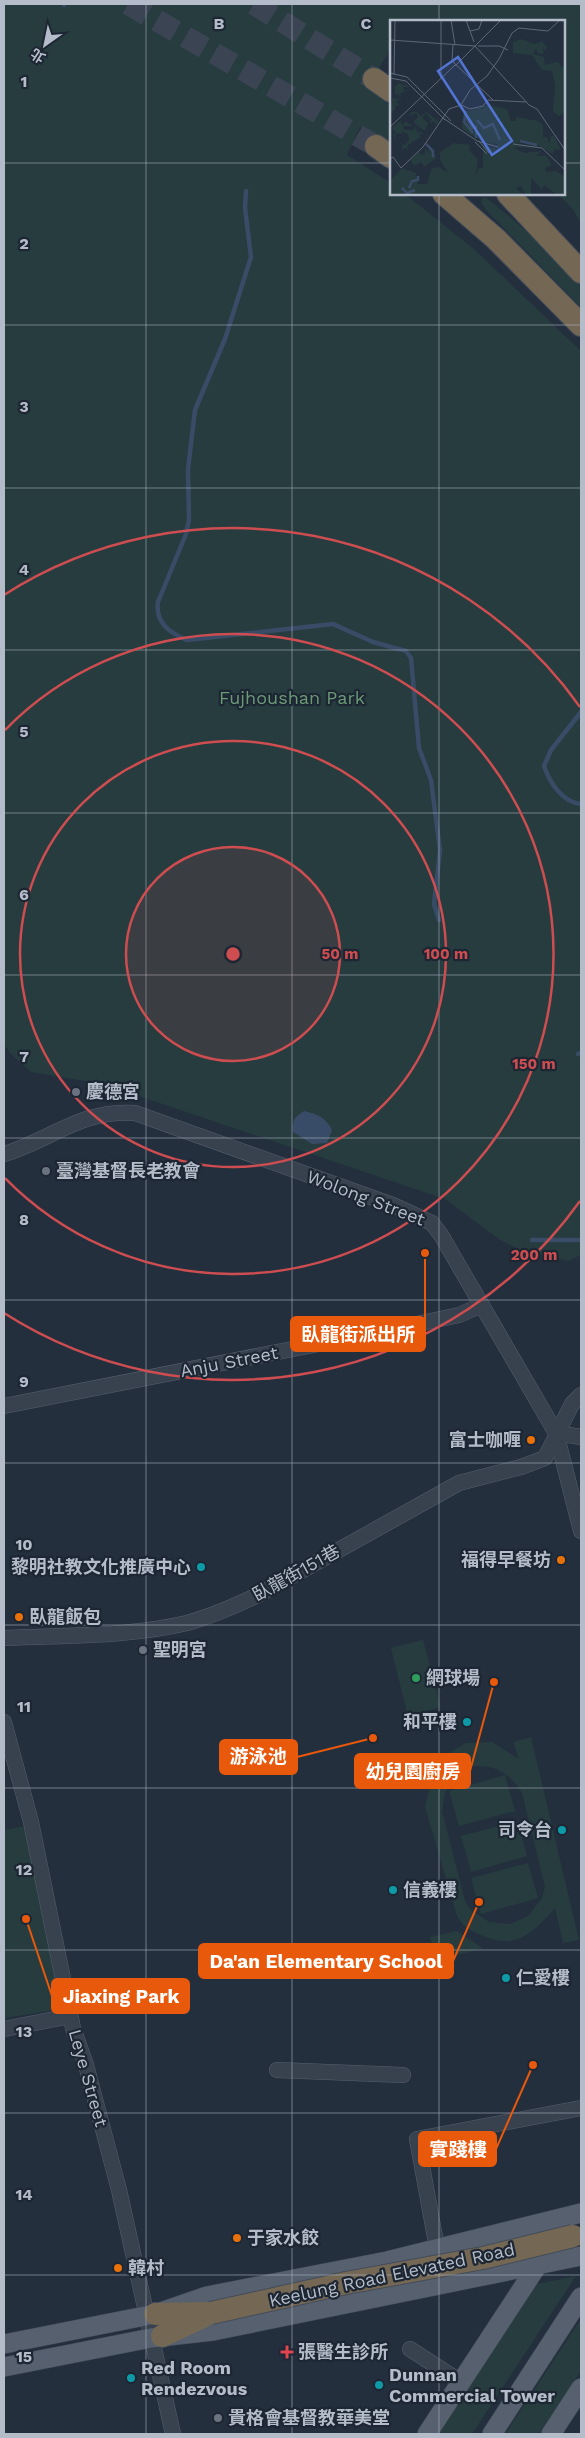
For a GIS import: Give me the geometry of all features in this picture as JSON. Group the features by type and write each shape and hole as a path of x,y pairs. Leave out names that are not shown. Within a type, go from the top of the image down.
{"highway":[{"path":"509,195 581,272"},
{"path":"452,196 581,325"},
{"name":"Keelung Road Elevated Road","path":"156,2337 211,2313 346,2283 482,2258 578,2231"},
{"name":"Keelung Road Elevated Road","path":"150,2314 211,2313"}],"main road":[{"path":"4,2344 150,2314 207,2296 387,2261 437,2248 578,2231"},
{"path":"427,2434 539,2264 578,2231"},
{"path":"4,2367 156,2337 213,2331 539,2264 578,2231"},
{"path":"492,2434 581,2297"},
{"path":"551,2434 581,2388"}],"street":[{"name":"Wolong Street","path":"4,1154 89,1118 119,1112 135,1113 421,1216 432,1223 441,1235 556,1432 581,1531"},
{"name":"Anju Street","path":"4,1406 379,1332 459,1315 482,1305"},
{"path":"581,1395 572,1404 556,1432 581,1437"},
{"name":"臥龍街151巷","path":"4,1638 138,1632 188,1622 227,1610 258,1595 459,1483 521,1467 545,1458 556,1432"},
{"name":"Leye Street","path":"4,1722 31,1822 70,2016 86,2065 156,2337 173,2434"},
{"path":"4,2028 70,2016"},
{"path":"277,2070 404,2075"},
{"path":"437,2248 417,2139 581,2108"},
{"path":"410,2349 461,2382"}],"green space":[{"name":"Fujhoushan Park","path":"4,4 581,4 581,223 573,210 559,195 565,195 565,20 390,20 390,50 368,87 390,105 390,145 360,127 347,155 390,182 390,195 406,195 475,250 581,351 581,1255 568,1261 522,1251 499,1239 445,1199 139,1096 102,1095 98,1083 31,1072 10,1053 4,1044"},
{"path":"486,197 567,269 582,290 581,307 486,210 481,203 482,198"},
{"name":"網球場","path":"423,1640 441,1707 408,1716 391,1648"},
{"path":"531,1737 579,1940 563,1943 555,1908 531,1932 514,1940 504,1941 473,1931 465,1926 457,1916 425,1807 431,1781 449,1753 466,1743 492,1742 519,1759 513,1742","holes":["474,1766 496,1769 508,1776 522,1793 545,1887 542,1898 528,1916 510,1924 489,1922 471,1910 465,1901 442,1811 445,1793 451,1783 463,1770"]},
{"path":"505,1775 515,1811 459,1826 449,1791"},
{"path":"517,1821 527,1856 471,1872 461,1836"},
{"path":"26,1826 69,2008 4,2018 4,1830"},
{"path":"528,1863 538,1898 481,1914 471,1878"},
{"path":"457,1931 483,1948 437,1961 430,1937"},
{"path":"576,2276 472,2434 437,2434 537,2284"},
{"path":"581,2319 581,2371 539,2434 505,2434"}],"water":[{"path":"304,1111 321,1117 330,1126 332,1130 327,1143 312,1144 293,1132 294,1120"}],"waterway":[{"path":"246,191 245,208 251,257 225,339 195,410 188,469 189,520 186,534 158,602 159,616 165,626 187,640 333,624 373,642 406,651 411,658 419,748 431,780 440,850 434,904 439,920"},
{"path":"581,712 551,750 544,766 558,791 568,800 581,804"},
{"path":"532,1240 581,1240"}],"tunnel":[{"path":"128,4 376,146"},
{"path":"254,4 374,79"}],"place":[{"name":"慶德宮","path":"76,1092"},
{"name":"臺灣基督長老教會","path":"46,1171"},
{"name":"臥龍街派出所","path":"425,1253"},
{"name":"富士咖喱","path":"531,1440"},
{"name":"福得早餐坊","path":"561,1560"},
{"name":"黎明社教文化推廣中心","path":"201,1567"},
{"name":"臥龍飯包","path":"19,1617"},
{"name":"聖明宮","path":"143,1650"},
{"name":"網球場","path":"416,1678"},
{"name":"幼兒園廚房","path":"494,1682"},
{"name":"和平樓","path":"467,1722"},
{"name":"游泳池","path":"373,1738"},
{"name":"司令台","path":"562,1830"},
{"name":"信義樓","path":"393,1890"},
{"name":"Da'an Elementary School","path":"479,1902"},
{"name":"Jiaxing Park","path":"26,1919"},
{"name":"仁愛樓","path":"506,1978"},
{"name":"實踐樓","path":"533,2065"},
{"name":"于家水餃","path":"237,2238"},
{"name":"韓村","path":"118,2268"},
{"name":"張醫生診所","path":"287,2352"},
{"name":"Red Room Rendezvous","path":"131,2378"},
{"name":"Dunnan Commercial Tower","path":"379,2385"},
{"name":"貴格會基督教華美堂","path":"218,2418"}]}
